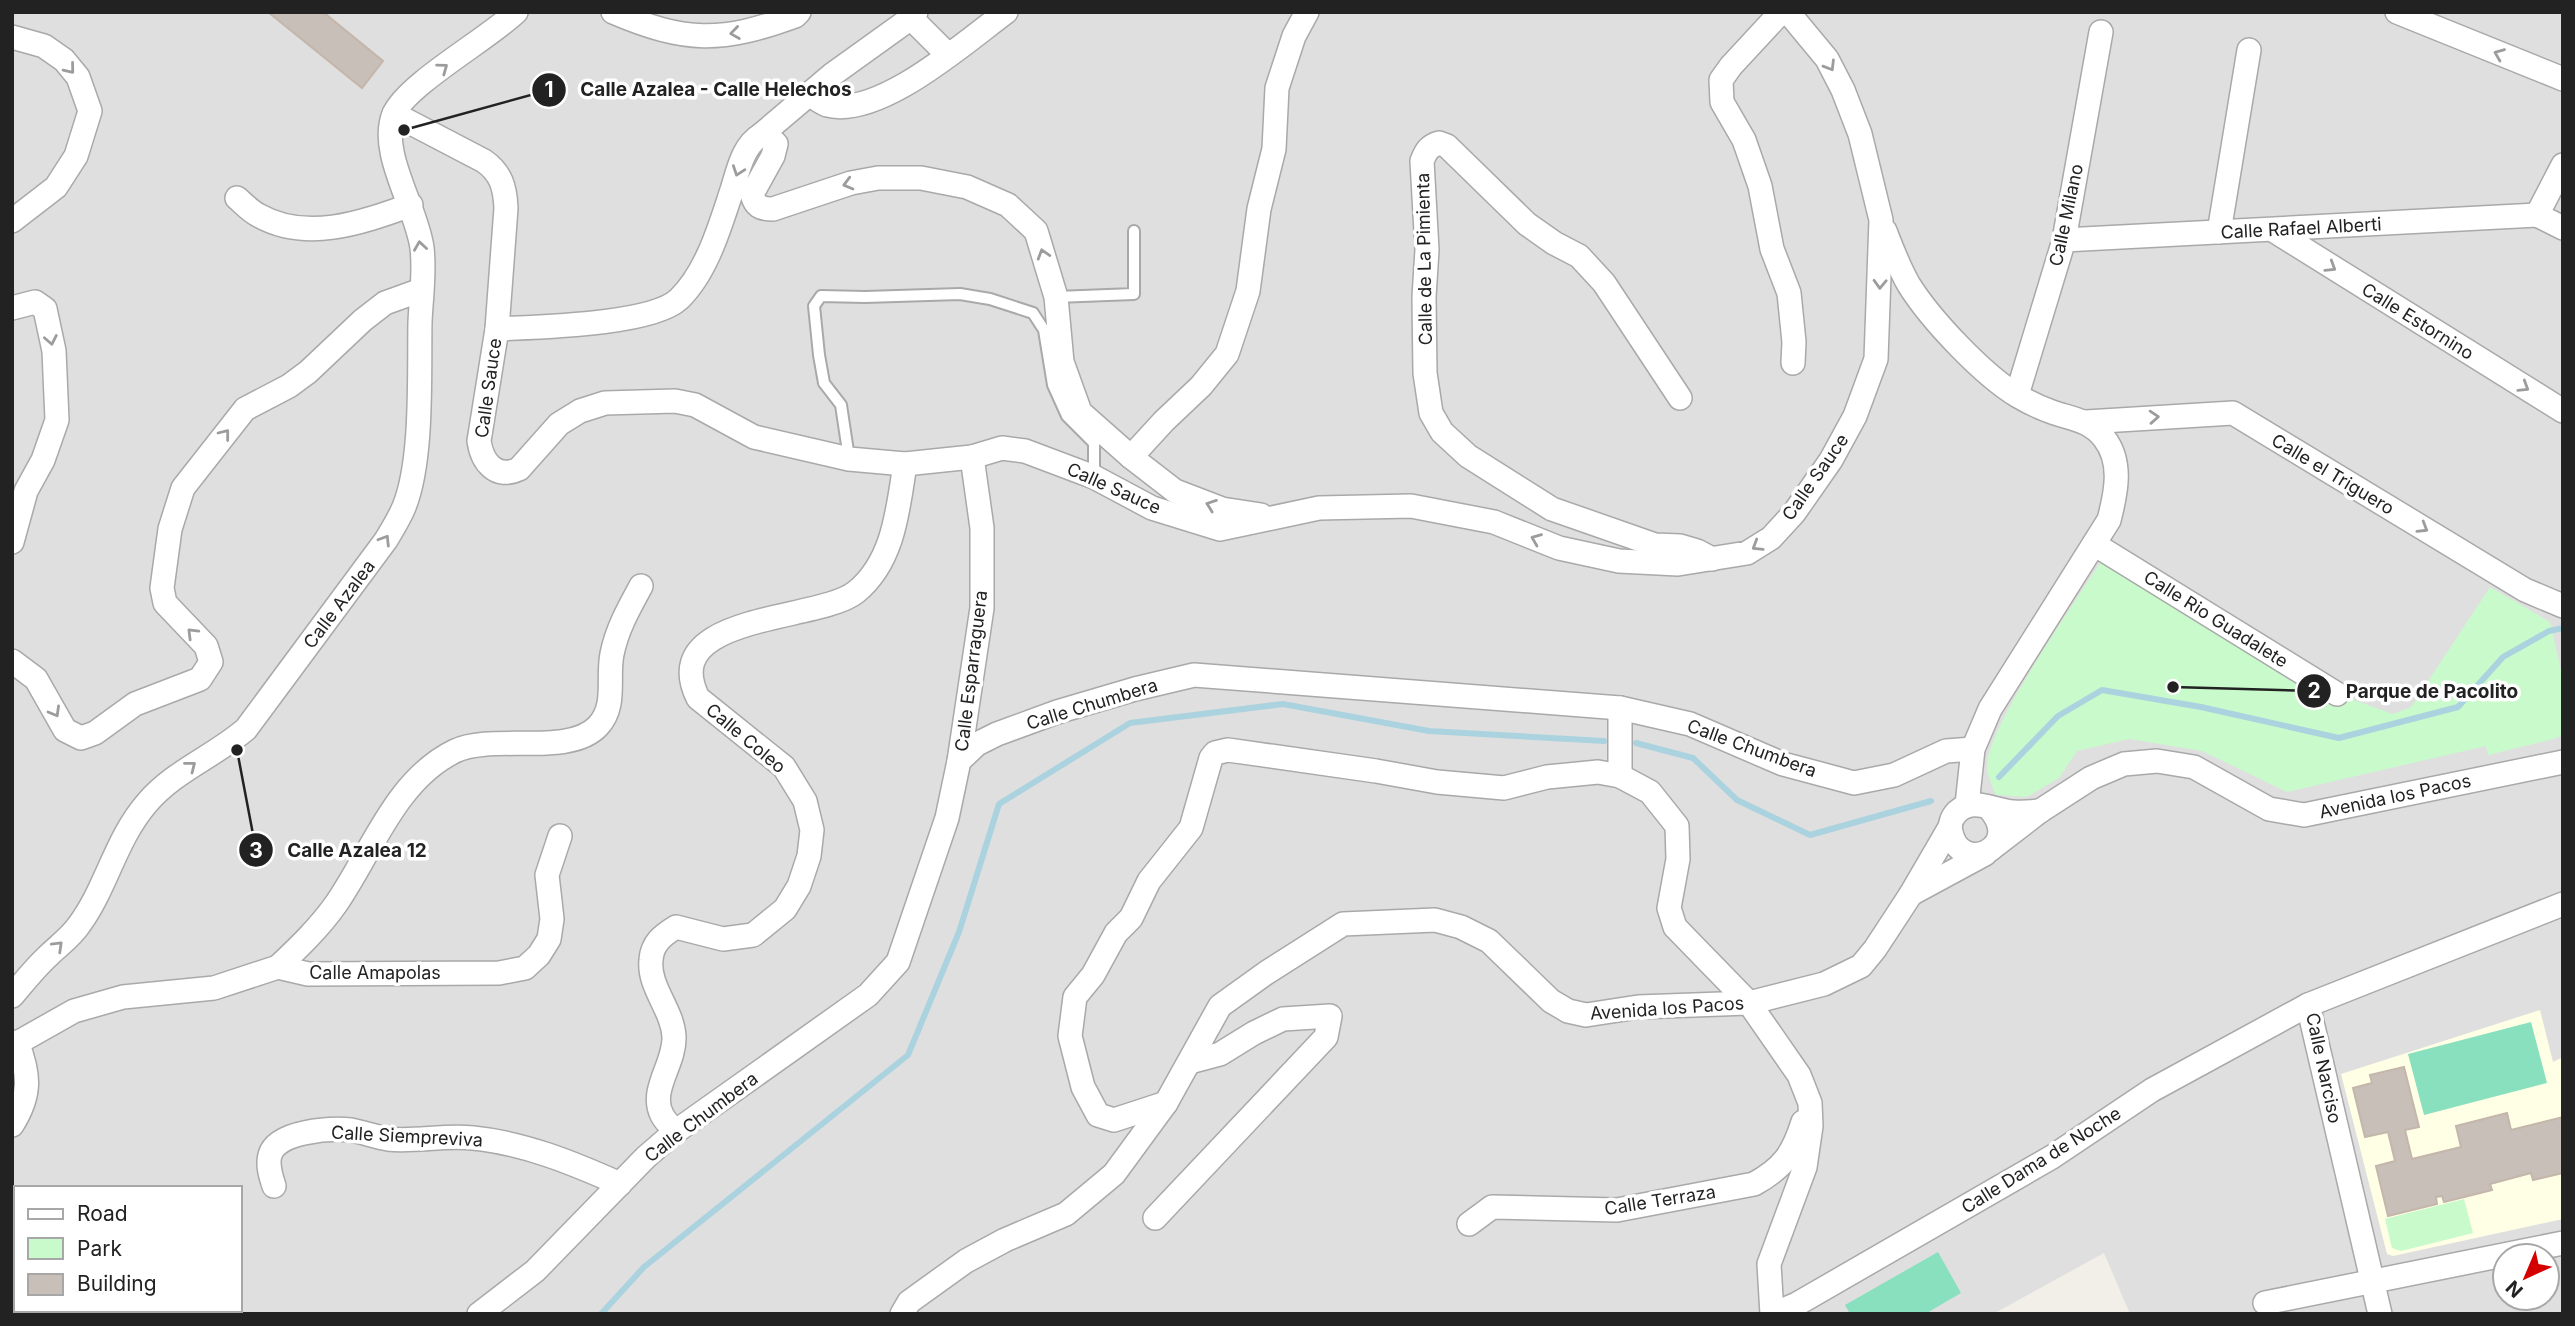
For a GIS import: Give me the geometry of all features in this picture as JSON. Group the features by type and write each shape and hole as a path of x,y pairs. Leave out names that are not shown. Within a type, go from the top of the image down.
{"street":[{"path":"394,114 412,91 516,12"},
{"path":"621,14 660,31 706,37 754,31 795,16 799,12"},
{"path":"808,94 827,105 859,106 904,86 1006,12"},
{"path":"1131,457 1201,386 1227,354 1248,291 1259,209 1274,149 1277,89 1294,36 1307,12"},
{"path":"1782,12 1721,80 1722,102 1744,140 1760,186 1772,249 1789,293 1793,363"},
{"name":"Calle Sauce","path":"394,114 484,161 496,170 505,190 497,330 479,441 481,454 488,465 500,473 511,473 519,469 559,424 580,411 604,403 631,400 676,401 695,405 754,437 849,459 905,464 972,457 1002,448 1025,451 1094,477 1152,508 1220,529 1319,508 1411,506 1494,522 1559,548 1619,561 1678,564 1747,553 1771,538 1794,513 1831,460 1856,416 1876,359 1881,220 1860,134 1843,90 1827,60 1788,12"},
{"path":"2397,12 2563,79"},
{"path":"497,330 573,325 652,314 677,301 694,281 710,250 743,159 753,139 914,15 948,55"},
{"name":"Calle Milano","path":"2017,396 2064,240 2101,32"},
{"path":"12,37 44,46 64,60 78,77 90,111 76,156 56,187 12,221"},
{"path":"2219,232 2249,50"},
{"name":"Calle Azalea","path":"12,996 78,927 94,899 120,840 147,802 204,757 229,744 246,729 386,540 404,507 414,470 422,248 411,205 394,159 390,132 394,114"},
{"path":"761,135 769,137 776,145 773,156 751,194 754,203 763,209 773,209 851,183 878,178 921,178 967,187 1008,205 1036,231 1056,297 1062,362 1080,412 1175,491 1222,509 1278,517"},
{"name":"Calle de La Pimienta","path":"1680,398 1604,283 1579,256 1527,224 1447,146 1439,143 1425,151 1422,161 1427,250 1424,297 1425,373 1431,413 1442,432 1468,456 1552,509 1655,545 1680,546 1712,559"},
{"path":"2563,165 2537,215 2563,228"},
{"path":"237,198 257,215 284,226 327,229 352,225 411,205"},
{"name":"Calle Rafael Alberti","path":"2064,240 2537,215"},
{"path":"1881,220 1909,285 1930,312 1987,373 2017,396 2050,412 2086,422 2104,437 2115,456 2116,489 2109,520 1990,709 1973,749 1978,806"},
{"name":"Calle Estornino","path":"2273,230 2563,411"},
{"path":"12,661 36,679 65,730 81,738 95,733 135,704 200,679 211,662 206,646 165,603 162,588 170,529 183,488 244,409 289,386 308,372 363,320 386,303 421,290"},
{"path":"12,308 34,302 45,309 54,351 57,420 43,460 26,491 12,542"},
{"name":"Calle el Triguero","path":"2086,422 2232,413 2525,590 2563,606"},
{"name":"Calle Esparraguera","path":"959,761 982,608 982,528 972,457"},
{"name":"Calle Coleo","path":"675,1132 661,1113 658,1097 661,1081 675,1048 674,1028 655,986 650,961 653,947 663,935 676,927 723,939 753,935 785,909 799,886 809,856 813,830 805,801 784,767 698,698 690,682 690,665 700,651 714,639 748,624 833,603 854,594 872,577 886,552 897,518 905,464"},
{"name":"Calle Rio Guadalete","path":"2094,544 2337,694"},
{"path":"278,967 312,934 335,906 391,810 433,765 456,750 482,744 551,742 582,737 597,727 610,703 612,656 621,624 641,586"},
{"name":"Calle Chumbera","path":"479,1314 536,1270 675,1132 868,995 898,962 947,818 959,761 977,744 1033,721 1135,689 1194,675 1620,708 1690,723 1783,764 1854,783 1894,775 1946,751 1973,749"},
{"path":"1620,708 1620,776"},
{"path":"1166,1104 1114,1120 1098,1115 1083,1087 1070,1036 1075,997 1093,975 1116,933 1131,918 1149,881 1191,828 1211,758 1215,753 1222,750 1437,782 1504,788 1548,777 1598,772 1620,776 1650,792 1677,826 1678,859 1669,908 1675,927 1749,1003 1799,1075 1810,1103 1811,1125 1805,1167 1769,1264 1773,1314"},
{"name":"Avenida los Pacos","path":"1911,894 1991,849 2040,811 2102,773 2124,764 2157,761 2194,767 2269,808 2304,815 2563,762"},
{"path":"1978,806 1998,818 2001,832 1991,849 1968,854 1954,844 1950,827 1955,813 1978,806 2014,813 2040,811"},
{"name":"Avenida los Pacos","path":"900,1310 966,1261 1004,1240 1066,1214 1114,1174 1166,1104 1220,1006 1343,924 1435,920 1461,927 1489,941 1551,1001 1568,1011 1586,1015 1638,1007 1749,1003 1824,984 1861,966 1911,894 1950,827"},
{"name":"Calle Amapolas","path":"15,1044 74,1011 123,997 214,988 278,967 308,974 499,973 525,968 540,955 550,939 552,919 547,875 560,836"},
{"name":"Calle Narciso","path":"2380,1314 2308,1006 2563,904"},
{"name":"Calle Dama de Noche","path":"1773,1314 1822,1290 2052,1157 2151,1090 2308,1006"},
{"path":"1155,1218 1326,1037 1330,1016 1283,1019 1220,1054 1190,1062"},
{"path":"12,1125 21,1111 27,1091 19,1075 15,1044"},
{"name":"Calle Terraza","path":"1469,1224 1492,1207 1617,1210 1754,1184 1774,1173 1786,1160 1797,1140 1810,1103"},
{"name":"Calle Siempreviva","path":"274,1186 270,1172 270,1154 281,1139 308,1132 351,1130 389,1139 430,1137 485,1140 569,1161 620,1184"},
{"path":"2265,1303 2563,1243"}],"lane":[{"path":"1056,297 1134,294 1134,231"},
{"path":"849,459 841,405 824,383 818,355 814,306 821,296 960,294 990,299 1033,313 1044,330 1053,384 1067,416 1094,443 1094,477"}],"shaded area":[{"path":"12,12 2563,12 2563,1314 2130,1314 2104,1253 1993,1314 12,1314"},
{"path":"2540,1010 2553,1062 2563,1057 2563,1219 2393,1256 2387,1254 2341,1074"}],"green space":[{"path":"2100,563 2337,694 2393,714 2411,707 2490,587 2550,622 2563,679 2563,734 2557,738 2488,755 2486,746 2287,792 2202,751 2129,739 2077,751 2059,778 2027,797 1996,795 1987,769 1990,751 2000,726 2033,666"},
{"path":"2531,1022 2547,1083 2424,1115 2408,1054"},
{"path":"2464,1199 2473,1233 2401,1251 2392,1248 2385,1219"},
{"path":"1938,1252 1961,1293 1925,1314 1850,1314 1845,1305"}],"building":[{"path":"268,12 323,12 383,61 362,88"},
{"path":"2404,1067 2419,1127 2405,1130 2412,1159 2461,1147 2456,1126 2507,1113 2511,1130 2563,1117 2563,1173 2533,1180 2531,1173 2490,1184 2492,1190 2444,1202 2442,1196 2436,1197 2437,1204 2388,1216 2376,1166 2395,1161 2388,1132 2365,1137 2353,1088 2372,1083 2370,1075"}],"waterway":[{"path":"1999,777 2058,716 2102,690 2201,707 2339,738 2458,707 2503,657 2549,631 2563,628"},
{"path":"601,1314 644,1267 908,1055 959,932 999,804 1130,723 1283,704 1429,731 1604,741"},
{"path":"1636,743 1693,758 1737,800 1810,835 1931,801"}],"place":[{"name":"Calle Azalea - Calle Helechos","path":"404,130"},
{"name":"Parque de Pacolito","path":"2173,687"},
{"name":"Calle Azalea 12","path":"237,750"}]}
